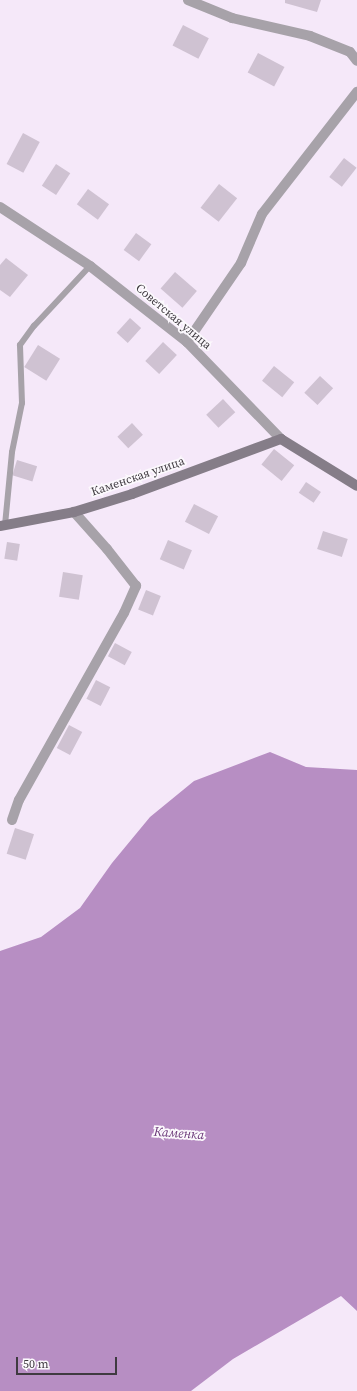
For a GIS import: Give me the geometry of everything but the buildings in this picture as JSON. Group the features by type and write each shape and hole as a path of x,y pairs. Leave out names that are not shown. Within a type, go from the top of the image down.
{"street":[{"path":"188,0 232,18 310,36 350,52 357,61"},
{"path":"186,342 241,264 262,214 357,92"},
{"name":"Советская улица","path":"0,207 90,266 186,342 281,439 357,486"},
{"name":"Каменская улица","path":"2,526 74,512 132,494 281,439"},
{"path":"12,820 19,800 124,613 136,586 103,543 74,512"}],"lane":[{"path":"2,526 12,452 22,403 20,345 34,326 90,266"}],"water":[{"name":"Каменка","path":"270,752 306,767 357,770 357,1311 341,1296 233,1359 191,1391 0,1391 0,951 41,937 80,908 112,863 150,817 194,781"}]}
